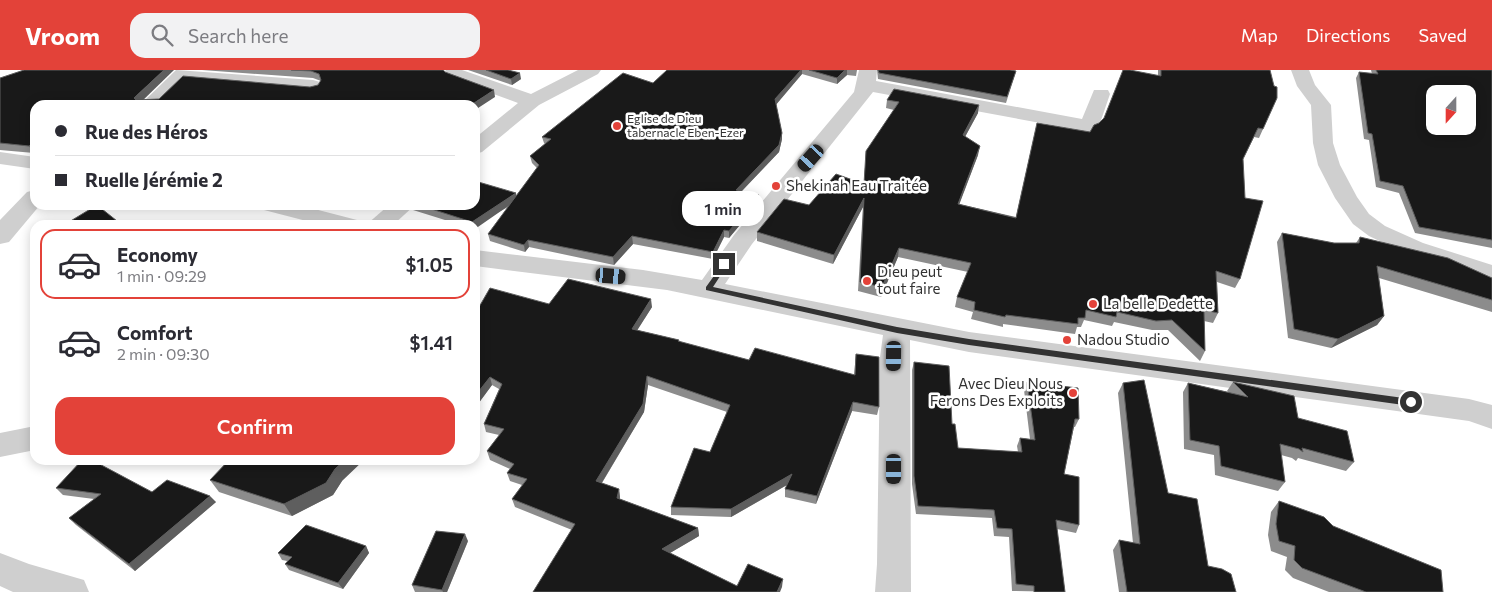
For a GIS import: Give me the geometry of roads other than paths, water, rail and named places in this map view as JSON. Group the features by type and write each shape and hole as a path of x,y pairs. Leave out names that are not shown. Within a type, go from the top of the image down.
{"street":[{"path":"480,144 532,101 592,70"},
{"path":"1300,70 1306,86 1321,105 1322,143 1329,166 1346,198 1361,219 1377,231 1414,248 1492,274"},
{"path":"155,100 185,72 313,86"},
{"path":"453,73 532,101"},
{"path":"709,289 743,240 848,109 865,93 868,77 1090,126 1101,94"},
{"path":"0,158 30,162"},
{"path":"0,237 9,224 30,202"},
{"path":"291,210 330,220"},
{"path":"384,220 398,210"},
{"path":"480,259 651,279 709,289 897,330 969,342 1469,410 1492,417"},
{"path":"893,592 895,564 894,356 897,330"},
{"path":"0,445 30,439"},
{"path":"0,569 25,580 71,592"}],"place":[{"name":"Eglise de Dieu tabernacle Eben-Ezer","path":"617,126"},
{"name":"Shekinah Eau Traitée","path":"776,186"},
{"name":"Dieu peut tout faire","path":"867,281"},
{"name":"La belle Dedette","path":"1093,304"},
{"name":"Nadou Studio","path":"1067,340"},
{"name":"Avec Dieu Nous Ferons Des Exploits","path":"1073,393"}]}
